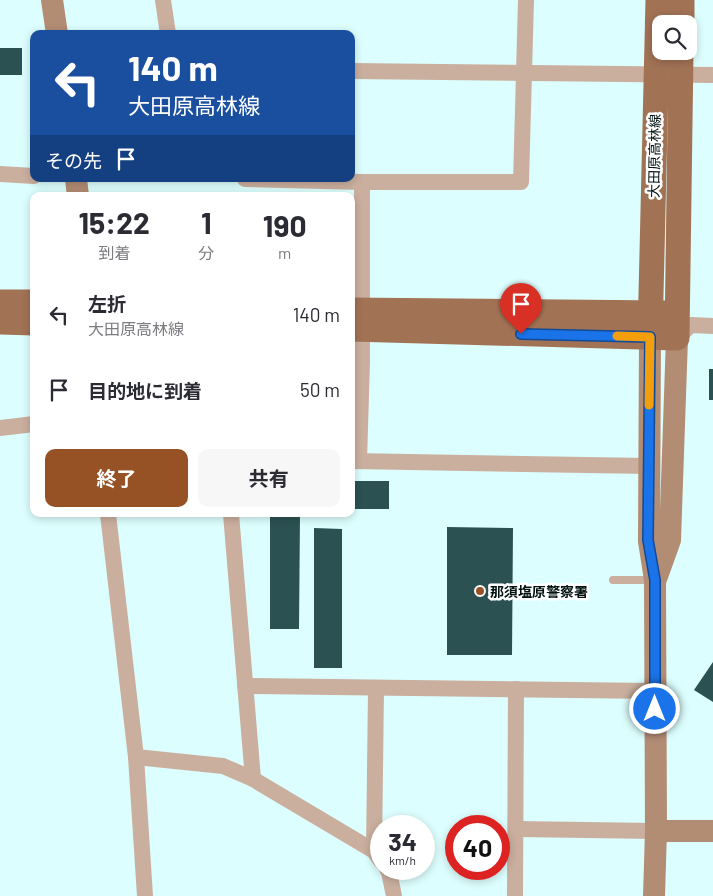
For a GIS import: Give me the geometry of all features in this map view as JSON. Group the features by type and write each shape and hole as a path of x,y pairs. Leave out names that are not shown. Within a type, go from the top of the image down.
{"main road":[{"name":"大田原高林線","path":"650,325 658,0"},
{"path":"682,0 682,15"},
{"name":"大田原高林線","path":"676,338 681,63"},
{"path":"0,302 30,302"},
{"path":"357,320 650,325 677,313"},
{"path":"0,322 30,323"},
{"path":"650,325 676,338"}],"street":[{"path":"52,0 56,30"},
{"path":"163,0 167,30"},
{"path":"355,182 521,182 526,0"},
{"path":"355,71 656,75 681,63 713,75"},
{"path":"0,174 30,176"},
{"path":"362,182 357,320 355,461 649,466"},
{"path":"650,325 648,540 655,580 656,831 654,896"},
{"path":"655,580 670,540 676,338 691,325 713,326"},
{"path":"0,428 30,424"},
{"path":"108,517 136,757 145,896"},
{"path":"231,517 253,779"},
{"path":"245,686 654,691"},
{"path":"515,896 516,688"},
{"path":"376,689 378,815"},
{"path":"136,757 223,766 253,779 370,851"},
{"path":"516,829 713,831"},
{"path":"391,880 394,896"}],"lane":[{"path":"613,580 655,580"}],"building":[{"path":"0,48 22,48 22,75 0,75"},
{"path":"709,369 713,369 713,400 709,400"},
{"path":"355,481 389,481 389,509 355,509"},
{"path":"270,517 300,517 299,629 270,629"},
{"name":"那須塩原警察署","path":"447,527 513,528 512,655 447,655"},
{"path":"314,528 342,529 342,668 314,668"},
{"path":"713,662 713,702 694,690"}],"slow traffic":[{"path":"617,336 650,337 649,405"}],"place":[{"name":"那須塩原警察署","path":"480,591"}],"route":[{"path":"521,334 650,337 648,540 655,580 655,709"}]}
